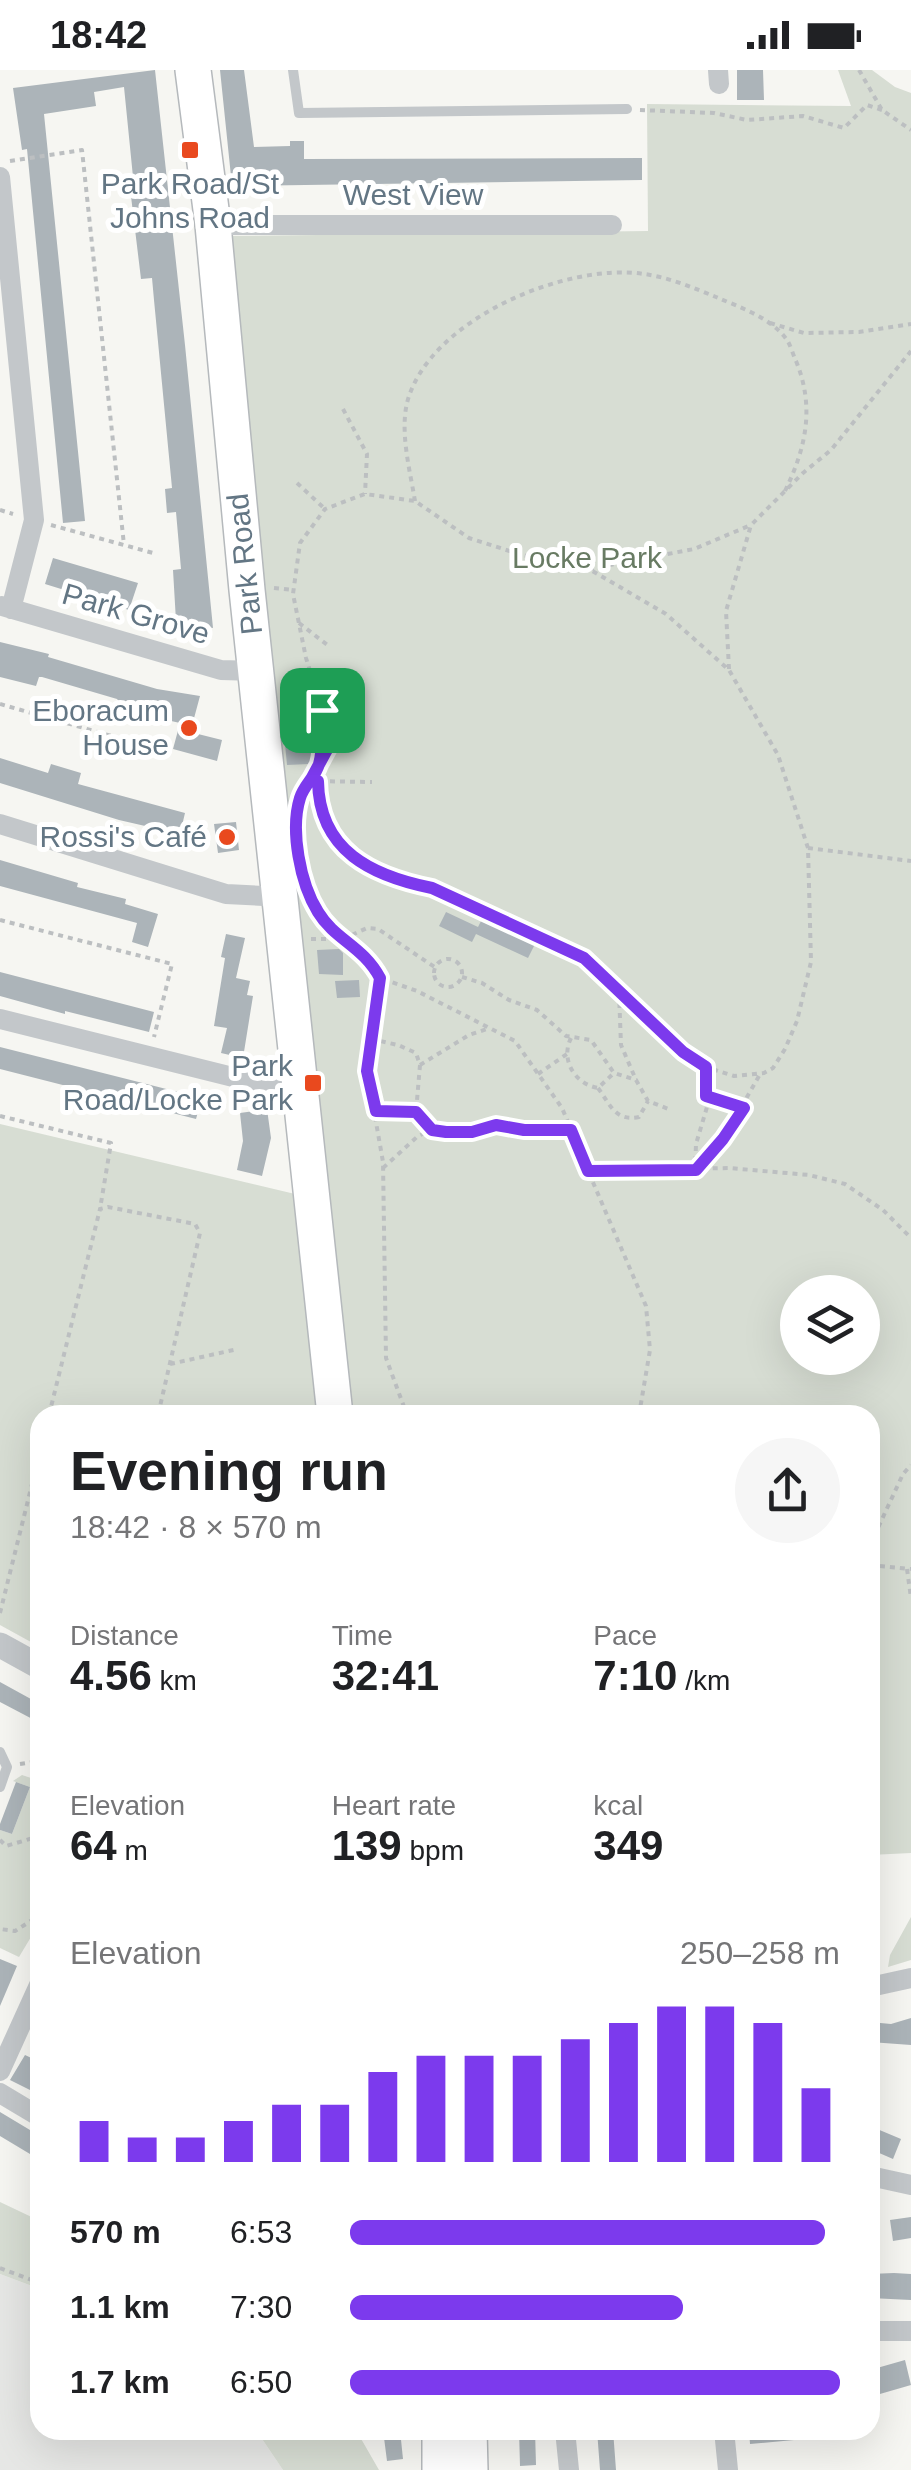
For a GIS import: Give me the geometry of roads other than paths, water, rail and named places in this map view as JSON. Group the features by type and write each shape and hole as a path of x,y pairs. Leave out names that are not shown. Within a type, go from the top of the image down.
{"highway":[{"name":"Park Road","path":"193,70 213,225 256,671 293,887 287,940 335,1405"},
{"path":"440,2440 440,2470"},
{"path":"469,2440 470,2470"}],"street":[{"path":"0,177 34,520 5,607"},
{"name":"West View","path":"213,225 612,224"},
{"name":"Park Grove","path":"5,607 221,670 256,671"},
{"path":"0,824 226,894 293,887"},
{"path":"0,1019 302,1094"},
{"path":"0,1645 30,1661"},
{"path":"880,1985 911,1978"},
{"path":"0,2071 30,2005"},
{"path":"0,2093 30,2111"},
{"path":"880,2178 911,2185"},
{"path":"880,2330 911,2331"},
{"path":"567,2440 569,2470"},
{"path":"725,2440 728,2470"}],"lane":[{"path":"292,70 299,113 627,109"},
{"path":"0,1752 8,1767 0,1788"}],"place":[{"name":"Park Road/St Johns Road","path":"190,150"},
{"name":"Eboracum House","path":"189,728"},
{"name":"Rossi's Café","path":"227,837"},
{"name":"Park Road/Locke Park","path":"313,1083"}],"park label":[{"name":"Locke Park","path":"587,558"}]}
